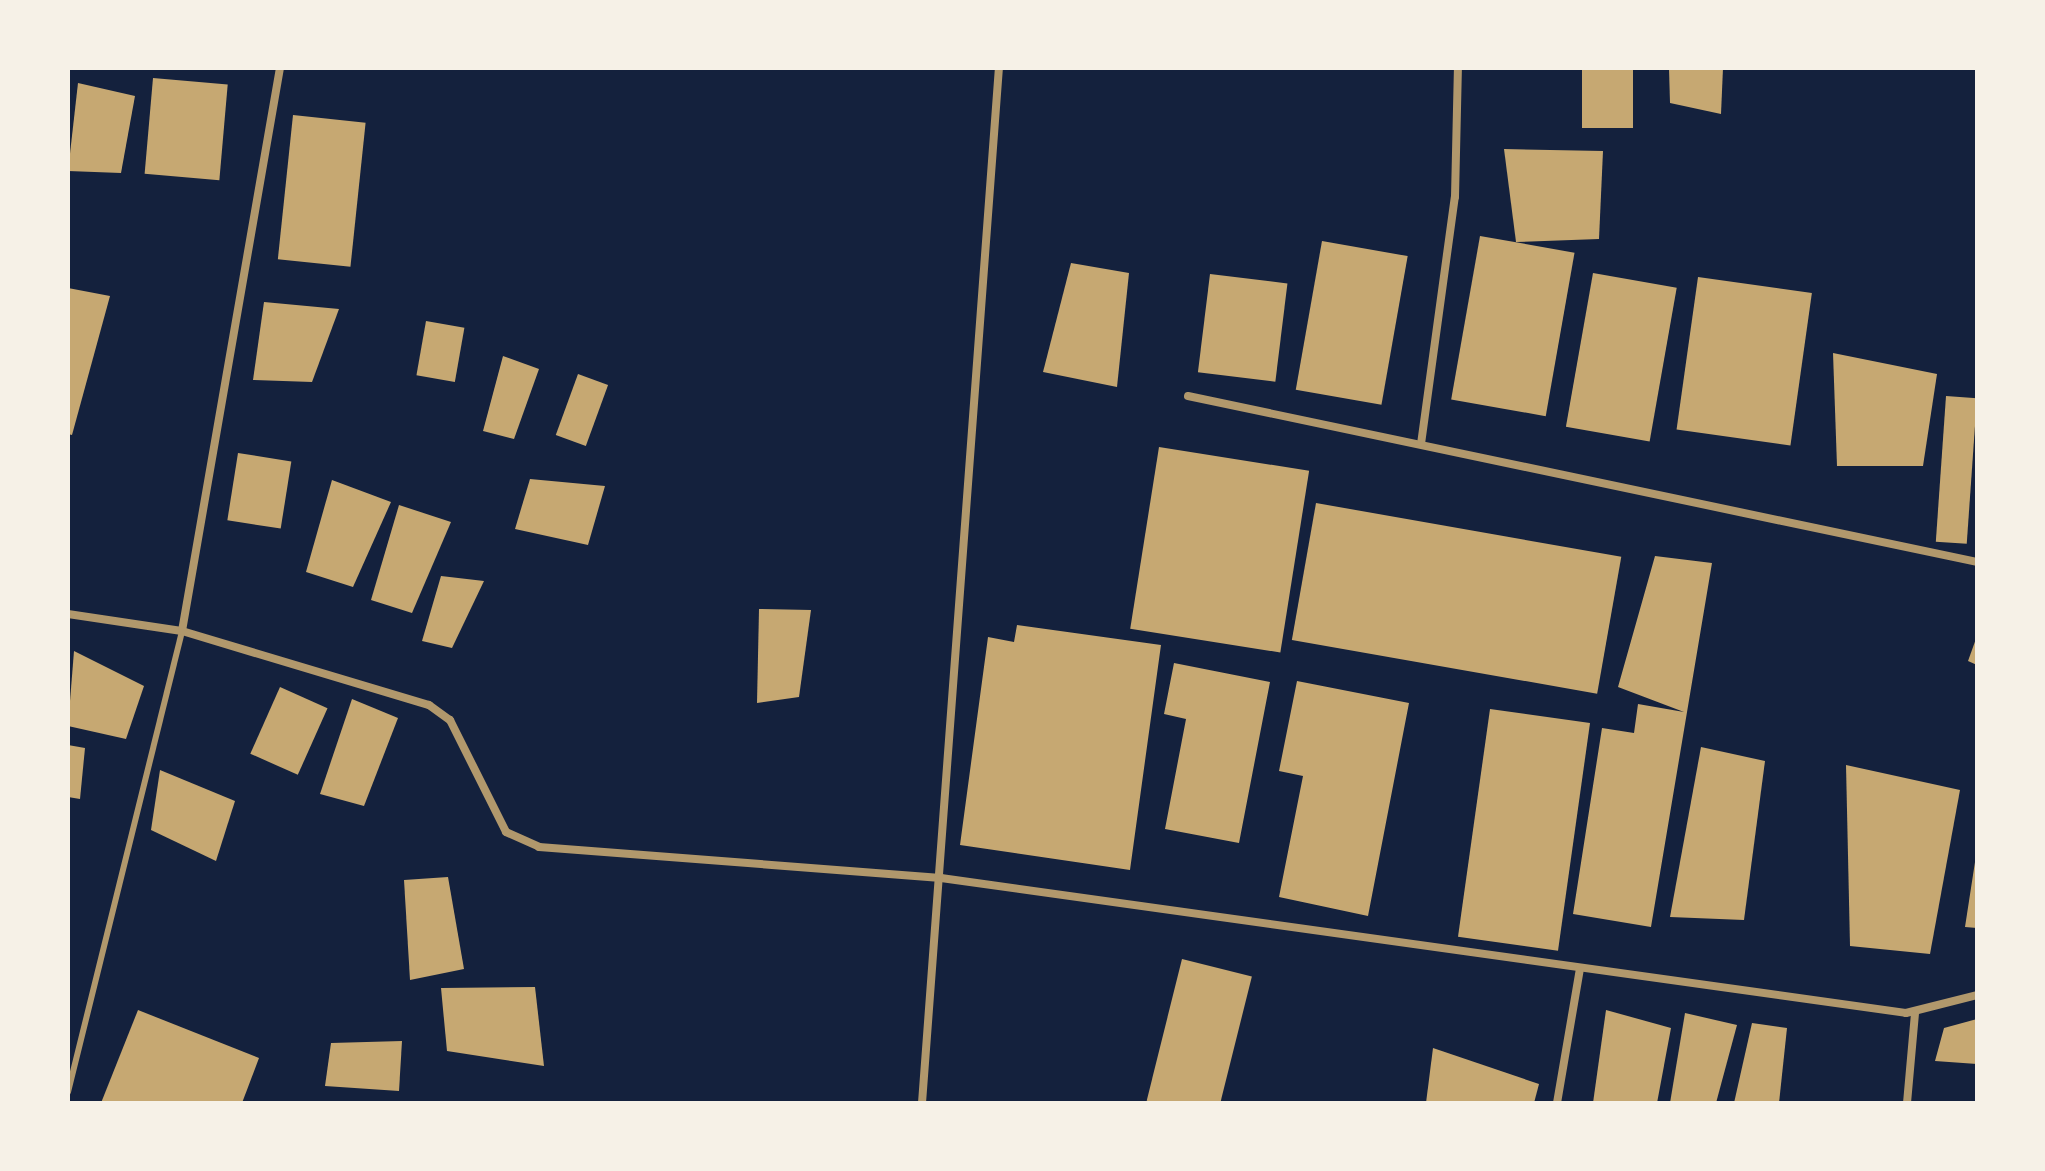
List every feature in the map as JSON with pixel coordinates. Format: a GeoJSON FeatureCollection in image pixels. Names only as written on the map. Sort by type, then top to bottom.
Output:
{"type":"FeatureCollection","features":[{"type":"Feature","properties":{"kind":"street"},"geometry":{"type":"LineString","coordinates":[[182,631],[280,68]]}},
{"type":"Feature","properties":{"kind":"street"},"geometry":{"type":"LineString","coordinates":[[922,1103],[999,68]]}},
{"type":"Feature","properties":{"kind":"street"},"geometry":{"type":"LineString","coordinates":[[1421,444],[1455,197],[1458,68]]}},
{"type":"Feature","properties":{"kind":"street"},"geometry":{"type":"LineString","coordinates":[[1188,396],[1977,562]]}},
{"type":"Feature","properties":{"kind":"street"},"geometry":{"type":"LineString","coordinates":[[68,614],[182,631],[429,705],[450,720],[501,822],[520,842],[941,878],[1915,1013],[1977,995]]}},
{"type":"Feature","properties":{"kind":"street"},"geometry":{"type":"LineString","coordinates":[[1557,1103],[1580,968]]}},
{"type":"Feature","properties":{"kind":"street"},"geometry":{"type":"LineString","coordinates":[[1907,1103],[1915,1013]]}},
{"type":"Feature","properties":{"kind":"lane"},"geometry":{"type":"LineString","coordinates":[[68,1092],[182,631]]}},
{"type":"Feature","properties":{"kind":"building"},"geometry":{"type":"Polygon","coordinates":[[[1582,68],[1633,68],[1633,128],[1582,128],[1582,68]]]}},
{"type":"Feature","properties":{"kind":"building"},"geometry":{"type":"Polygon","coordinates":[[[1669,68],[1723,68],[1721,114],[1670,103],[1669,68]]]}},
{"type":"Feature","properties":{"kind":"building"},"geometry":{"type":"Polygon","coordinates":[[[153,78],[228,85],[219,180],[145,174],[153,78]]]}},
{"type":"Feature","properties":{"kind":"building"},"geometry":{"type":"Polygon","coordinates":[[[78,83],[135,96],[121,173],[68,171],[78,83]]]}},
{"type":"Feature","properties":{"kind":"building"},"geometry":{"type":"Polygon","coordinates":[[[293,115],[366,123],[350,267],[278,259],[293,115]]]}},
{"type":"Feature","properties":{"kind":"building"},"geometry":{"type":"Polygon","coordinates":[[[1504,149],[1603,151],[1599,239],[1516,242],[1504,149]]]}},
{"type":"Feature","properties":{"kind":"building"},"geometry":{"type":"Polygon","coordinates":[[[1480,236],[1575,253],[1546,416],[1451,399],[1480,236]]]}},
{"type":"Feature","properties":{"kind":"building"},"geometry":{"type":"Polygon","coordinates":[[[1322,241],[1408,256],[1381,405],[1296,390],[1322,241]]]}},
{"type":"Feature","properties":{"kind":"building"},"geometry":{"type":"Polygon","coordinates":[[[1071,263],[1129,273],[1117,387],[1043,372],[1071,263]]]}},
{"type":"Feature","properties":{"kind":"building"},"geometry":{"type":"Polygon","coordinates":[[[1593,273],[1677,288],[1650,441],[1566,427],[1593,273]]]}},
{"type":"Feature","properties":{"kind":"building"},"geometry":{"type":"Polygon","coordinates":[[[1210,274],[1287,284],[1275,382],[1198,372],[1210,274]]]}},
{"type":"Feature","properties":{"kind":"building"},"geometry":{"type":"Polygon","coordinates":[[[1698,277],[1812,293],[1790,446],[1677,430],[1698,277]]]}},
{"type":"Feature","properties":{"kind":"building"},"geometry":{"type":"Polygon","coordinates":[[[68,288],[110,296],[72,435],[68,434],[68,288]]]}},
{"type":"Feature","properties":{"kind":"building"},"geometry":{"type":"Polygon","coordinates":[[[264,302],[339,309],[312,382],[253,380],[264,302]]]}},
{"type":"Feature","properties":{"kind":"building"},"geometry":{"type":"Polygon","coordinates":[[[426,321],[464,328],[455,382],[416,375],[426,321]]]}},
{"type":"Feature","properties":{"kind":"building"},"geometry":{"type":"Polygon","coordinates":[[[1833,353],[1937,374],[1923,466],[1837,466],[1833,353]]]}},
{"type":"Feature","properties":{"kind":"building"},"geometry":{"type":"Polygon","coordinates":[[[503,356],[539,369],[514,439],[483,431],[503,356]]]}},
{"type":"Feature","properties":{"kind":"building"},"geometry":{"type":"Polygon","coordinates":[[[578,374],[608,385],[586,446],[556,435],[578,374]]]}},
{"type":"Feature","properties":{"kind":"building"},"geometry":{"type":"Polygon","coordinates":[[[1946,396],[1977,398],[1967,544],[1936,542],[1946,396]]]}},
{"type":"Feature","properties":{"kind":"building"},"geometry":{"type":"Polygon","coordinates":[[[1159,447],[1309,471],[1280,653],[1130,629],[1159,447]]]}},
{"type":"Feature","properties":{"kind":"building"},"geometry":{"type":"Polygon","coordinates":[[[238,453],[291,461],[281,529],[227,520],[238,453]]]}},
{"type":"Feature","properties":{"kind":"building"},"geometry":{"type":"Polygon","coordinates":[[[530,479],[605,486],[588,545],[515,529],[530,479]]]}},
{"type":"Feature","properties":{"kind":"building"},"geometry":{"type":"Polygon","coordinates":[[[332,480],[391,502],[353,587],[306,572],[332,480]]]}},
{"type":"Feature","properties":{"kind":"building"},"geometry":{"type":"Polygon","coordinates":[[[1316,503],[1621,557],[1597,694],[1292,640],[1316,503]]]}},
{"type":"Feature","properties":{"kind":"building"},"geometry":{"type":"Polygon","coordinates":[[[399,505],[451,522],[412,613],[371,600],[399,505]]]}},
{"type":"Feature","properties":{"kind":"building"},"geometry":{"type":"Polygon","coordinates":[[[1655,556],[1712,563],[1651,927],[1573,914],[1602,728],[1634,733],[1638,704],[1684,712],[1618,687],[1655,556]]]}},
{"type":"Feature","properties":{"kind":"building"},"geometry":{"type":"Polygon","coordinates":[[[441,576],[484,581],[452,648],[422,641],[441,576]]]}},
{"type":"Feature","properties":{"kind":"building"},"geometry":{"type":"Polygon","coordinates":[[[759,609],[811,610],[799,697],[757,703],[759,609]]]}},
{"type":"Feature","properties":{"kind":"building"},"geometry":{"type":"Polygon","coordinates":[[[1017,625],[1161,645],[1130,870],[960,845],[988,637],[1014,642],[1017,625]]]}},
{"type":"Feature","properties":{"kind":"building"},"geometry":{"type":"Polygon","coordinates":[[[1977,636],[1977,665],[1968,661],[1977,636]]]}},
{"type":"Feature","properties":{"kind":"building"},"geometry":{"type":"Polygon","coordinates":[[[74,651],[144,686],[126,739],[68,726],[74,651]]]}},
{"type":"Feature","properties":{"kind":"building"},"geometry":{"type":"Polygon","coordinates":[[[1174,663],[1270,682],[1239,843],[1165,829],[1186,719],[1164,714],[1174,663]]]}},
{"type":"Feature","properties":{"kind":"building"},"geometry":{"type":"Polygon","coordinates":[[[1297,681],[1409,703],[1368,916],[1279,897],[1303,776],[1279,771],[1297,681]]]}},
{"type":"Feature","properties":{"kind":"building"},"geometry":{"type":"Polygon","coordinates":[[[280,687],[328,708],[298,775],[250,754],[280,687]]]}},
{"type":"Feature","properties":{"kind":"building"},"geometry":{"type":"Polygon","coordinates":[[[352,699],[398,718],[364,806],[320,794],[352,699]]]}},
{"type":"Feature","properties":{"kind":"building"},"geometry":{"type":"Polygon","coordinates":[[[1490,709],[1590,723],[1558,951],[1458,937],[1490,709]]]}},
{"type":"Feature","properties":{"kind":"building"},"geometry":{"type":"Polygon","coordinates":[[[68,745],[85,748],[80,799],[68,797],[68,745]]]}},
{"type":"Feature","properties":{"kind":"building"},"geometry":{"type":"Polygon","coordinates":[[[1701,747],[1765,761],[1744,920],[1670,917],[1701,747]]]}},
{"type":"Feature","properties":{"kind":"building"},"geometry":{"type":"Polygon","coordinates":[[[1846,765],[1960,790],[1930,954],[1850,946],[1846,765]]]}},
{"type":"Feature","properties":{"kind":"building"},"geometry":{"type":"Polygon","coordinates":[[[160,770],[235,801],[216,861],[151,830],[160,770]]]}},
{"type":"Feature","properties":{"kind":"building"},"geometry":{"type":"Polygon","coordinates":[[[1977,862],[1977,928],[1965,927],[1977,862]]]}},
{"type":"Feature","properties":{"kind":"building"},"geometry":{"type":"Polygon","coordinates":[[[448,877],[464,969],[410,980],[404,880],[448,877]]]}},
{"type":"Feature","properties":{"kind":"building"},"geometry":{"type":"Polygon","coordinates":[[[1182,959],[1252,976],[1220,1103],[1147,1101],[1182,959]]]}},
{"type":"Feature","properties":{"kind":"building"},"geometry":{"type":"Polygon","coordinates":[[[535,987],[544,1066],[447,1051],[441,988],[535,987]]]}},
{"type":"Feature","properties":{"kind":"building"},"geometry":{"type":"Polygon","coordinates":[[[138,1010],[259,1058],[242,1103],[101,1103],[138,1010]]]}},
{"type":"Feature","properties":{"kind":"building"},"geometry":{"type":"Polygon","coordinates":[[[1606,1010],[1671,1028],[1657,1103],[1593,1103],[1606,1010]]]}},
{"type":"Feature","properties":{"kind":"building"},"geometry":{"type":"Polygon","coordinates":[[[1685,1013],[1737,1025],[1716,1103],[1670,1103],[1685,1013]]]}},
{"type":"Feature","properties":{"kind":"building"},"geometry":{"type":"Polygon","coordinates":[[[1977,1019],[1977,1064],[1935,1061],[1944,1028],[1977,1019]]]}},
{"type":"Feature","properties":{"kind":"building"},"geometry":{"type":"Polygon","coordinates":[[[1752,1023],[1787,1028],[1779,1103],[1734,1103],[1752,1023]]]}},
{"type":"Feature","properties":{"kind":"building"},"geometry":{"type":"Polygon","coordinates":[[[402,1041],[399,1091],[325,1086],[331,1043],[402,1041]]]}},
{"type":"Feature","properties":{"kind":"building"},"geometry":{"type":"Polygon","coordinates":[[[1433,1048],[1539,1084],[1534,1103],[1426,1103],[1433,1048]]]}}]}
